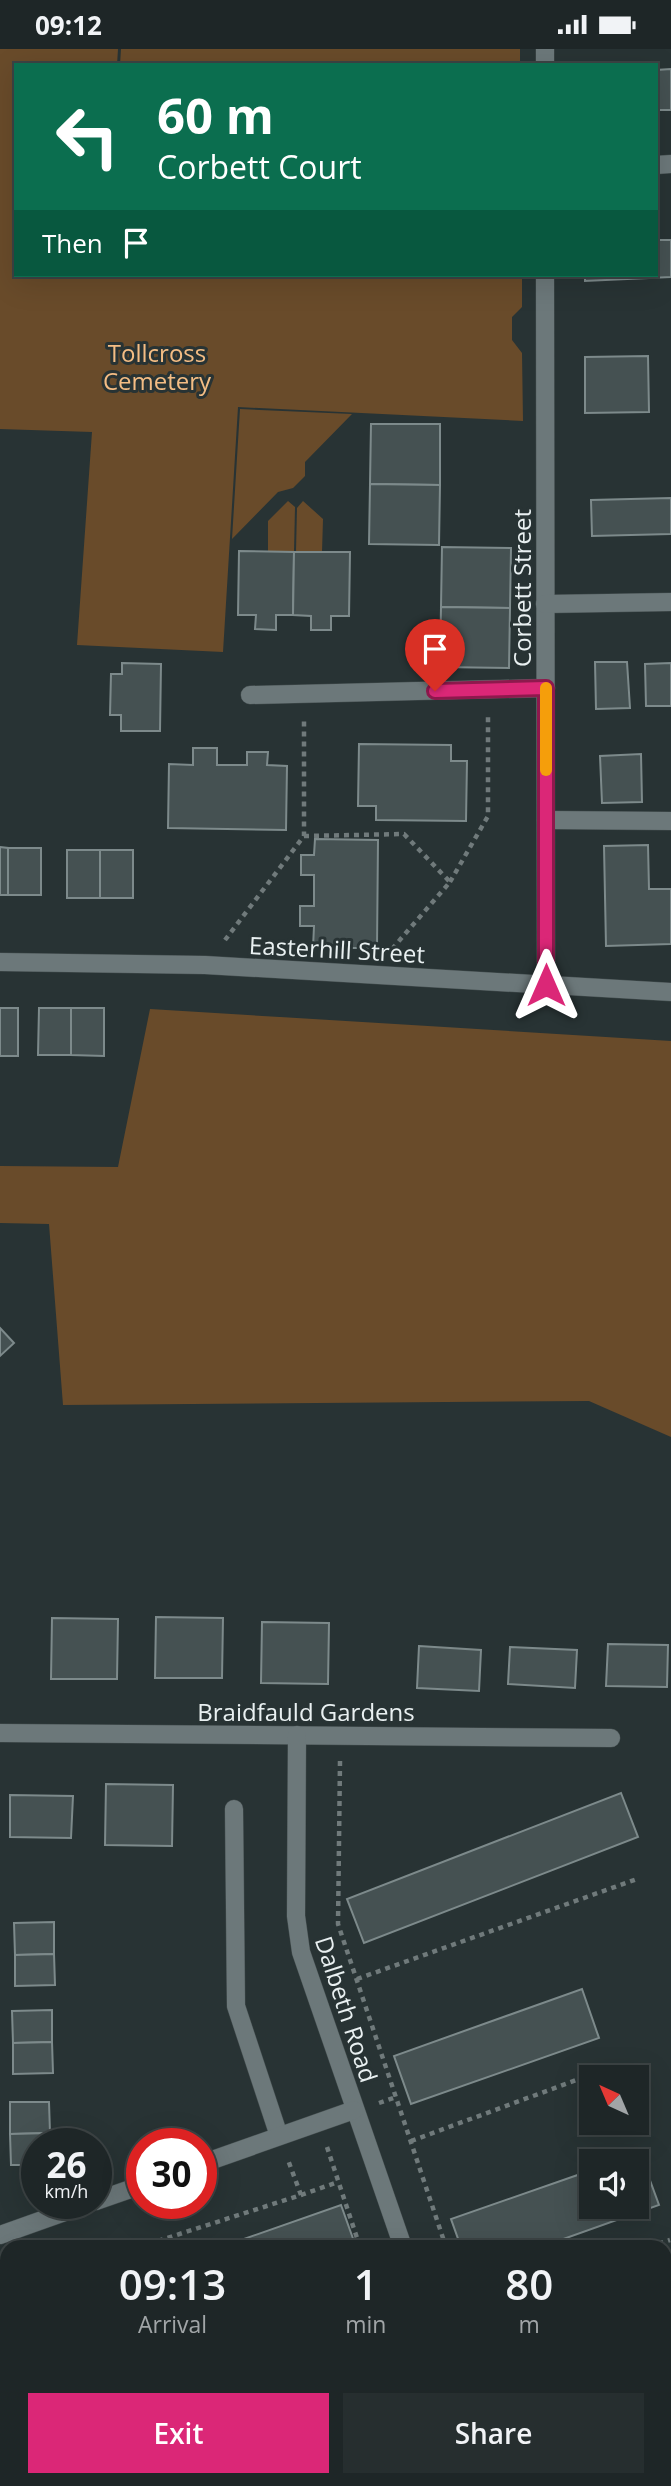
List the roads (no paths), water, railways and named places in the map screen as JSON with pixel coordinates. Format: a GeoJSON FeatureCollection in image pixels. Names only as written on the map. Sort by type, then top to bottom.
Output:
{"type":"FeatureCollection","features":[{"type":"Feature","properties":{"kind":"street","name":"Corbett Street"},"geometry":{"type":"LineString","coordinates":[[545,277],[546,985]]}},
{"type":"Feature","properties":{"kind":"street"},"geometry":{"type":"LineString","coordinates":[[545,604],[671,601]]}},
{"type":"Feature","properties":{"kind":"street"},"geometry":{"type":"LineString","coordinates":[[250,695],[546,688]]}},
{"type":"Feature","properties":{"kind":"street"},"geometry":{"type":"LineString","coordinates":[[546,820],[671,821]]}},
{"type":"Feature","properties":{"kind":"street","name":"Easterhill Street"},"geometry":{"type":"LineString","coordinates":[[0,961],[205,965],[671,992]]}},
{"type":"Feature","properties":{"kind":"street","name":"Braidfauld Gardens"},"geometry":{"type":"LineString","coordinates":[[0,1733],[611,1738]]}},
{"type":"Feature","properties":{"kind":"street","name":"Dalbeth Road"},"geometry":{"type":"LineString","coordinates":[[297,1735],[297,1933],[308,1977],[401,2240]]}},
{"type":"Feature","properties":{"kind":"street"},"geometry":{"type":"LineString","coordinates":[[234,1809],[236,2005],[279,2136]]}},
{"type":"Feature","properties":{"kind":"street"},"geometry":{"type":"LineString","coordinates":[[217,2158],[355,2110]]}},
{"type":"Feature","properties":{"kind":"street"},"geometry":{"type":"LineString","coordinates":[[0,2235],[45,2219]]}},
{"type":"Feature","properties":{"kind":"park label","name":"Tollcross Cemetery"},"geometry":{"type":"Point","coordinates":[157,366]}}]}
